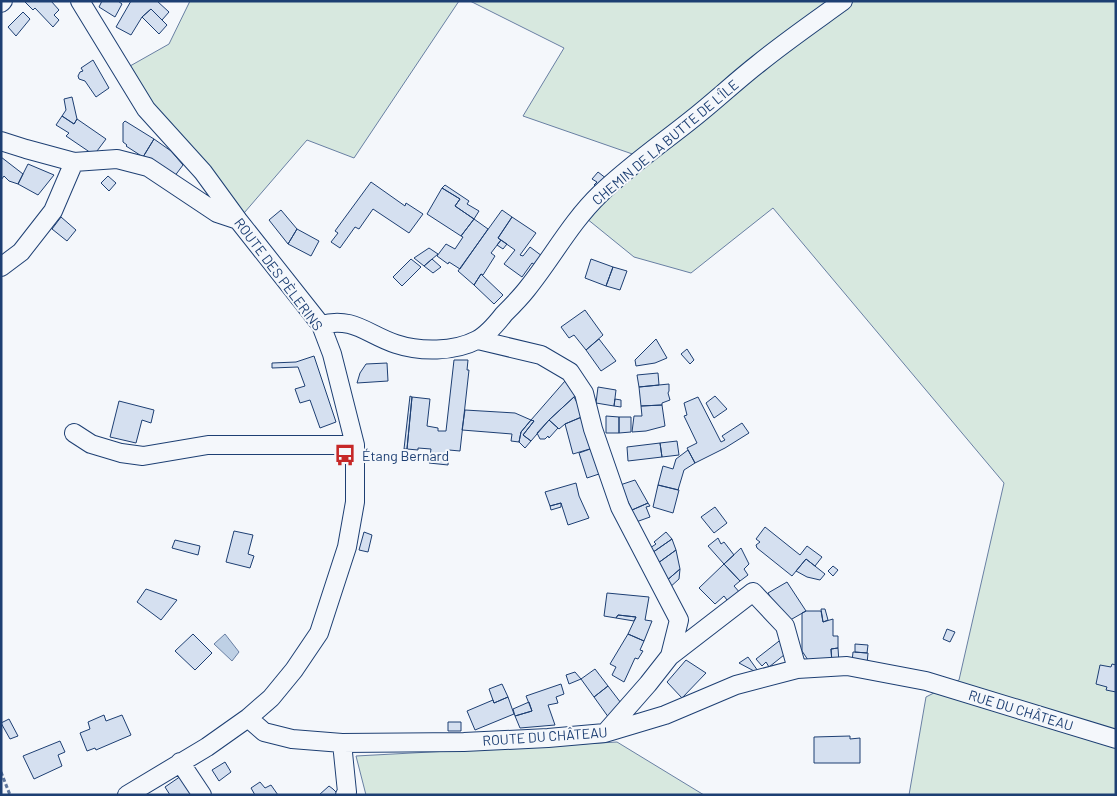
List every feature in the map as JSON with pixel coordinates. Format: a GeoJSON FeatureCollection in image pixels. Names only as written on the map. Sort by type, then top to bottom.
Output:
{"type":"FeatureCollection","features":[{"type":"Feature","properties":{"kind":"street","name":"ROUTE DES PÈLERINS"},"geometry":{"type":"LineString","coordinates":[[80,1],[146,109],[204,172],[238,220],[321,325],[332,354],[355,445],[355,502],[347,547],[319,633],[294,670],[271,698],[248,718],[207,747],[127,795]]}},
{"type":"Feature","properties":{"kind":"street","name":"CHEMIN DE LA BUTTE DE L'ÎLE"},"geometry":{"type":"LineString","coordinates":[[321,325],[334,322],[346,323],[360,327],[395,344],[418,349],[454,347],[478,340],[527,289],[581,214],[600,194],[642,158],[692,120],[757,64],[843,1]]}},
{"type":"Feature","properties":{"kind":"street"},"geometry":{"type":"LineString","coordinates":[[1,141],[74,162],[117,159],[148,167],[217,213],[238,220]]}},
{"type":"Feature","properties":{"kind":"street"},"geometry":{"type":"LineString","coordinates":[[1,267],[21,252],[52,211],[74,162]]}},
{"type":"Feature","properties":{"kind":"street"},"geometry":{"type":"LineString","coordinates":[[478,340],[541,355],[570,372],[584,392],[594,429],[620,507],[679,620],[670,656]]}},
{"type":"Feature","properties":{"kind":"street"},"geometry":{"type":"LineString","coordinates":[[74,433],[92,444],[121,453],[143,456],[208,445],[355,445]]}},
{"type":"Feature","properties":{"kind":"street"},"geometry":{"type":"LineString","coordinates":[[605,733],[670,656],[753,592],[785,626],[797,669]]}},
{"type":"Feature","properties":{"kind":"street","name":"ROUTE DU CHÂTEAU"},"geometry":{"type":"LineString","coordinates":[[248,718],[264,732],[292,739],[342,743],[464,742],[548,738],[605,733],[665,715],[736,685],[797,669],[847,666],[926,681]]}},
{"type":"Feature","properties":{"kind":"street","name":"RUE DU CHÂTEAU"},"geometry":{"type":"LineString","coordinates":[[926,681],[1116,739]]}},
{"type":"Feature","properties":{"kind":"street"},"geometry":{"type":"LineString","coordinates":[[342,743],[347,792],[345,795]]}},
{"type":"Feature","properties":{"kind":"street"},"geometry":{"type":"LineString","coordinates":[[180,762],[202,795]]}},
{"type":"Feature","properties":{"kind":"path"},"geometry":{"type":"LineString","coordinates":[[1,772],[10,795]]}},
{"type":"Feature","properties":{"kind":"shaded area"},"geometry":{"type":"Polygon","coordinates":[[[190,1],[459,1],[354,158],[307,140],[238,220],[123,70],[169,44],[190,1]]]}},
{"type":"Feature","properties":{"kind":"shaded area"},"geometry":{"type":"Polygon","coordinates":[[[470,1],[1116,1],[1116,795],[909,795],[926,697],[959,680],[1004,483],[773,208],[691,273],[634,257],[581,214],[641,157],[523,116],[564,48],[470,1]]]}},
{"type":"Feature","properties":{"kind":"shaded area"},"geometry":{"type":"Polygon","coordinates":[[[617,742],[704,795],[366,795],[356,756],[617,742]]]}},
{"type":"Feature","properties":{"kind":"water"},"geometry":{"type":"Polygon","coordinates":[[[225,634],[239,652],[232,661],[214,644],[225,634]]]}},
{"type":"Feature","properties":{"kind":"building"},"geometry":{"type":"Polygon","coordinates":[[[24,1],[51,1],[59,10],[54,15],[59,20],[53,27],[35,8],[33,10],[24,1]]]}},
{"type":"Feature","properties":{"kind":"building"},"geometry":{"type":"Polygon","coordinates":[[[102,1],[118,1],[122,4],[115,17],[99,7],[102,1]]]}},
{"type":"Feature","properties":{"kind":"building"},"geometry":{"type":"Polygon","coordinates":[[[131,1],[157,1],[169,12],[162,20],[151,9],[142,17],[131,35],[116,27],[131,1]]]}},
{"type":"Feature","properties":{"kind":"building"},"geometry":{"type":"Polygon","coordinates":[[[151,9],[167,25],[159,34],[142,17],[151,9]]]}},
{"type":"Feature","properties":{"kind":"building"},"geometry":{"type":"Polygon","coordinates":[[[23,12],[30,19],[16,36],[8,27],[23,12]]]}},
{"type":"Feature","properties":{"kind":"building"},"geometry":{"type":"Polygon","coordinates":[[[93,60],[109,88],[96,97],[85,81],[79,79],[78,76],[83,71],[81,68],[93,60]]]}},
{"type":"Feature","properties":{"kind":"building"},"geometry":{"type":"Polygon","coordinates":[[[72,97],[77,119],[74,124],[62,116],[66,110],[64,99],[72,97]]]}},
{"type":"Feature","properties":{"kind":"building"},"geometry":{"type":"Polygon","coordinates":[[[62,116],[74,124],[77,119],[106,139],[94,155],[66,136],[69,133],[56,125],[62,116]]]}},
{"type":"Feature","properties":{"kind":"building"},"geometry":{"type":"Polygon","coordinates":[[[125,121],[154,139],[143,157],[123,142],[123,123],[125,121]]]}},
{"type":"Feature","properties":{"kind":"building"},"geometry":{"type":"Polygon","coordinates":[[[154,139],[171,151],[183,165],[174,177],[143,157],[154,139]]]}},
{"type":"Feature","properties":{"kind":"building"},"geometry":{"type":"Polygon","coordinates":[[[1,157],[23,174],[18,184],[9,181],[4,176],[1,180],[1,157]]]}},
{"type":"Feature","properties":{"kind":"building"},"geometry":{"type":"Polygon","coordinates":[[[28,164],[54,175],[38,195],[18,184],[28,164]]]}},
{"type":"Feature","properties":{"kind":"building"},"geometry":{"type":"Polygon","coordinates":[[[598,172],[607,179],[598,188],[594,185],[597,182],[592,179],[598,172]]]}},
{"type":"Feature","properties":{"kind":"building"},"geometry":{"type":"Polygon","coordinates":[[[108,176],[116,183],[109,191],[101,183],[108,176]]]}},
{"type":"Feature","properties":{"kind":"building"},"geometry":{"type":"Polygon","coordinates":[[[371,182],[405,206],[406,203],[423,214],[409,233],[373,209],[359,229],[355,227],[340,248],[331,242],[338,233],[335,231],[371,182]]]}},
{"type":"Feature","properties":{"kind":"building"},"geometry":{"type":"Polygon","coordinates":[[[445,185],[469,201],[467,204],[479,211],[474,219],[455,206],[460,199],[442,188],[445,185]]]}},
{"type":"Feature","properties":{"kind":"building"},"geometry":{"type":"Polygon","coordinates":[[[442,188],[460,199],[455,206],[474,219],[461,236],[427,214],[442,188]]]}},
{"type":"Feature","properties":{"kind":"building"},"geometry":{"type":"Polygon","coordinates":[[[281,210],[297,229],[288,244],[269,220],[281,210]]]}},
{"type":"Feature","properties":{"kind":"building"},"geometry":{"type":"Polygon","coordinates":[[[502,210],[512,217],[498,238],[501,240],[491,253],[495,256],[474,285],[458,271],[502,210]]]}},
{"type":"Feature","properties":{"kind":"building"},"geometry":{"type":"Polygon","coordinates":[[[61,217],[76,230],[67,241],[52,229],[61,217]]]}},
{"type":"Feature","properties":{"kind":"building"},"geometry":{"type":"Polygon","coordinates":[[[512,217],[536,233],[520,255],[523,256],[530,247],[542,256],[535,265],[532,263],[522,277],[504,264],[515,250],[498,238],[512,217]]]}},
{"type":"Feature","properties":{"kind":"building"},"geometry":{"type":"Polygon","coordinates":[[[474,219],[488,229],[460,269],[449,262],[448,264],[437,256],[446,244],[455,249],[463,237],[461,236],[474,219]]]}},
{"type":"Feature","properties":{"kind":"building"},"geometry":{"type":"Polygon","coordinates":[[[297,229],[319,241],[311,256],[288,244],[297,229]]]}},
{"type":"Feature","properties":{"kind":"building"},"geometry":{"type":"Polygon","coordinates":[[[501,240],[507,244],[503,249],[497,245],[501,240]]]}},
{"type":"Feature","properties":{"kind":"building"},"geometry":{"type":"Polygon","coordinates":[[[429,248],[438,254],[424,266],[414,258],[429,248]]]}},
{"type":"Feature","properties":{"kind":"building"},"geometry":{"type":"Polygon","coordinates":[[[411,259],[421,267],[402,286],[393,277],[411,259]]]}},
{"type":"Feature","properties":{"kind":"building"},"geometry":{"type":"Polygon","coordinates":[[[432,259],[441,267],[433,273],[424,266],[432,259]]]}},
{"type":"Feature","properties":{"kind":"building"},"geometry":{"type":"Polygon","coordinates":[[[591,259],[613,267],[606,286],[585,278],[591,259]]]}},
{"type":"Feature","properties":{"kind":"building"},"geometry":{"type":"Polygon","coordinates":[[[613,267],[627,271],[620,290],[606,286],[613,267]]]}},
{"type":"Feature","properties":{"kind":"building"},"geometry":{"type":"Polygon","coordinates":[[[481,274],[503,295],[494,304],[474,285],[481,274]]]}},
{"type":"Feature","properties":{"kind":"building"},"geometry":{"type":"Polygon","coordinates":[[[585,310],[603,335],[586,350],[574,335],[569,338],[561,327],[585,310]]]}},
{"type":"Feature","properties":{"kind":"building"},"geometry":{"type":"Polygon","coordinates":[[[599,339],[616,361],[601,371],[586,350],[599,339]]]}},
{"type":"Feature","properties":{"kind":"building"},"geometry":{"type":"Polygon","coordinates":[[[656,339],[667,358],[655,363],[636,366],[635,360],[656,339]]]}},
{"type":"Feature","properties":{"kind":"building"},"geometry":{"type":"Polygon","coordinates":[[[687,349],[694,360],[690,364],[681,354],[687,349]]]}},
{"type":"Feature","properties":{"kind":"building"},"geometry":{"type":"Polygon","coordinates":[[[314,356],[336,422],[320,428],[310,400],[300,403],[295,389],[305,386],[298,367],[272,368],[272,363],[296,362],[314,356]]]}},
{"type":"Feature","properties":{"kind":"building"},"geometry":{"type":"Polygon","coordinates":[[[454,360],[468,360],[467,370],[469,370],[460,451],[449,450],[448,465],[429,463],[431,449],[407,449],[412,397],[430,399],[427,426],[438,428],[438,431],[446,431],[454,360]]]}},
{"type":"Feature","properties":{"kind":"building"},"geometry":{"type":"Polygon","coordinates":[[[387,363],[388,381],[357,383],[360,373],[366,364],[387,363]]]}},
{"type":"Feature","properties":{"kind":"building"},"geometry":{"type":"Polygon","coordinates":[[[658,373],[659,385],[639,387],[637,375],[658,373]]]}},
{"type":"Feature","properties":{"kind":"building"},"geometry":{"type":"Polygon","coordinates":[[[565,381],[576,395],[549,420],[531,441],[523,435],[534,421],[531,420],[565,381]]]}},
{"type":"Feature","properties":{"kind":"building"},"geometry":{"type":"Polygon","coordinates":[[[669,384],[668,393],[670,400],[662,403],[662,405],[641,406],[639,387],[669,384]]]}},
{"type":"Feature","properties":{"kind":"building"},"geometry":{"type":"Polygon","coordinates":[[[598,387],[616,390],[614,406],[596,403],[598,387]]]}},
{"type":"Feature","properties":{"kind":"building"},"geometry":{"type":"Polygon","coordinates":[[[410,396],[412,397],[407,449],[404,449],[410,396]]]}},
{"type":"Feature","properties":{"kind":"building"},"geometry":{"type":"Polygon","coordinates":[[[715,396],[727,409],[714,418],[706,403],[715,396]]]}},
{"type":"Feature","properties":{"kind":"building"},"geometry":{"type":"Polygon","coordinates":[[[574,397],[584,416],[565,424],[559,429],[549,420],[574,397]]]}},
{"type":"Feature","properties":{"kind":"building"},"geometry":{"type":"Polygon","coordinates":[[[698,397],[721,442],[725,440],[722,436],[742,423],[749,433],[695,463],[687,448],[697,443],[684,416],[687,415],[684,403],[698,397]]]}},
{"type":"Feature","properties":{"kind":"building"},"geometry":{"type":"Polygon","coordinates":[[[615,399],[621,400],[621,407],[614,406],[615,399]]]}},
{"type":"Feature","properties":{"kind":"building"},"geometry":{"type":"Polygon","coordinates":[[[119,401],[154,410],[151,423],[142,420],[136,443],[110,437],[119,401]]]}},
{"type":"Feature","properties":{"kind":"building"},"geometry":{"type":"Polygon","coordinates":[[[662,405],[665,426],[646,431],[632,432],[634,416],[642,416],[641,406],[662,405]]]}},
{"type":"Feature","properties":{"kind":"building"},"geometry":{"type":"Polygon","coordinates":[[[465,410],[515,413],[531,420],[521,432],[519,442],[511,441],[512,434],[462,430],[465,410]]]}},
{"type":"Feature","properties":{"kind":"building"},"geometry":{"type":"Polygon","coordinates":[[[584,416],[593,448],[573,454],[565,424],[584,416]]]}},
{"type":"Feature","properties":{"kind":"building"},"geometry":{"type":"Polygon","coordinates":[[[606,416],[619,417],[619,433],[606,433],[606,416]]]}},
{"type":"Feature","properties":{"kind":"building"},"geometry":{"type":"Polygon","coordinates":[[[619,417],[631,417],[631,432],[619,433],[619,417]]]}},
{"type":"Feature","properties":{"kind":"building"},"geometry":{"type":"Polygon","coordinates":[[[531,420],[534,421],[523,435],[531,441],[525,448],[519,442],[521,432],[531,420]]]}},
{"type":"Feature","properties":{"kind":"building"},"geometry":{"type":"Polygon","coordinates":[[[549,420],[558,428],[549,438],[548,436],[545,439],[540,439],[537,433],[549,420]]]}},
{"type":"Feature","properties":{"kind":"building"},"geometry":{"type":"Polygon","coordinates":[[[677,441],[679,455],[662,457],[660,443],[677,441]]]}},
{"type":"Feature","properties":{"kind":"building"},"geometry":{"type":"Polygon","coordinates":[[[660,443],[662,457],[628,461],[627,447],[660,443]]]}},
{"type":"Feature","properties":{"kind":"building"},"geometry":{"type":"Polygon","coordinates":[[[593,448],[602,473],[587,478],[579,453],[593,448]]]}},
{"type":"Feature","properties":{"kind":"building"},"geometry":{"type":"Polygon","coordinates":[[[688,450],[695,463],[684,470],[678,490],[658,485],[663,466],[673,469],[676,459],[688,450]]]}},
{"type":"Feature","properties":{"kind":"building"},"geometry":{"type":"Polygon","coordinates":[[[635,480],[648,503],[632,510],[620,485],[635,480]]]}},
{"type":"Feature","properties":{"kind":"building"},"geometry":{"type":"Polygon","coordinates":[[[576,483],[579,496],[589,518],[568,525],[561,503],[550,506],[545,492],[576,483]]]}},
{"type":"Feature","properties":{"kind":"building"},"geometry":{"type":"Polygon","coordinates":[[[658,485],[679,490],[673,513],[653,507],[658,485]]]}},
{"type":"Feature","properties":{"kind":"building"},"geometry":{"type":"Polygon","coordinates":[[[561,503],[561,507],[551,510],[550,506],[561,503]]]}},
{"type":"Feature","properties":{"kind":"building"},"geometry":{"type":"Polygon","coordinates":[[[648,503],[650,506],[646,507],[650,517],[636,522],[632,510],[648,503]]]}},
{"type":"Feature","properties":{"kind":"building"},"geometry":{"type":"Polygon","coordinates":[[[715,507],[727,523],[714,533],[701,517],[715,507]]]}},
{"type":"Feature","properties":{"kind":"building"},"geometry":{"type":"Polygon","coordinates":[[[765,527],[800,555],[807,546],[822,557],[815,566],[806,559],[792,576],[757,548],[756,545],[760,542],[756,539],[765,527]]]}},
{"type":"Feature","properties":{"kind":"building"},"geometry":{"type":"Polygon","coordinates":[[[234,531],[253,535],[248,554],[254,556],[250,568],[226,562],[234,531]]]}},
{"type":"Feature","properties":{"kind":"building"},"geometry":{"type":"Polygon","coordinates":[[[364,532],[372,535],[368,552],[359,550],[364,532]]]}},
{"type":"Feature","properties":{"kind":"building"},"geometry":{"type":"Polygon","coordinates":[[[666,532],[672,539],[649,555],[647,550],[656,544],[654,542],[666,532]]]}},
{"type":"Feature","properties":{"kind":"building"},"geometry":{"type":"Polygon","coordinates":[[[718,538],[721,544],[724,542],[734,555],[724,564],[708,546],[718,538]]]}},
{"type":"Feature","properties":{"kind":"building"},"geometry":{"type":"Polygon","coordinates":[[[672,539],[676,550],[654,566],[649,555],[672,539]]]}},
{"type":"Feature","properties":{"kind":"building"},"geometry":{"type":"Polygon","coordinates":[[[175,540],[200,546],[198,555],[172,548],[175,540]]]}},
{"type":"Feature","properties":{"kind":"building"},"geometry":{"type":"Polygon","coordinates":[[[741,548],[749,564],[744,569],[748,575],[740,581],[724,564],[741,548]]]}},
{"type":"Feature","properties":{"kind":"building"},"geometry":{"type":"Polygon","coordinates":[[[676,550],[680,569],[665,582],[654,566],[676,550]]]}},
{"type":"Feature","properties":{"kind":"building"},"geometry":{"type":"Polygon","coordinates":[[[806,559],[825,574],[820,580],[807,577],[796,571],[806,559]]]}},
{"type":"Feature","properties":{"kind":"building"},"geometry":{"type":"Polygon","coordinates":[[[724,564],[740,581],[734,586],[741,594],[730,604],[724,596],[715,604],[699,588],[724,564]]]}},
{"type":"Feature","properties":{"kind":"building"},"geometry":{"type":"Polygon","coordinates":[[[833,566],[838,570],[833,576],[828,571],[833,566]]]}},
{"type":"Feature","properties":{"kind":"building"},"geometry":{"type":"Polygon","coordinates":[[[680,569],[679,579],[668,589],[665,582],[680,569]]]}},
{"type":"Feature","properties":{"kind":"building"},"geometry":{"type":"Polygon","coordinates":[[[787,582],[806,611],[785,623],[768,593],[787,582]]]}},
{"type":"Feature","properties":{"kind":"building"},"geometry":{"type":"Polygon","coordinates":[[[146,589],[177,600],[161,620],[137,602],[146,589]]]}},
{"type":"Feature","properties":{"kind":"building"},"geometry":{"type":"Polygon","coordinates":[[[607,593],[649,597],[645,620],[652,621],[644,641],[628,634],[636,617],[618,615],[616,618],[604,616],[607,593]]]}},
{"type":"Feature","properties":{"kind":"building"},"geometry":{"type":"Polygon","coordinates":[[[821,609],[825,609],[828,620],[823,622],[821,609]]]}},
{"type":"Feature","properties":{"kind":"building"},"geometry":{"type":"Polygon","coordinates":[[[806,611],[821,611],[823,622],[833,619],[833,636],[838,636],[838,648],[831,649],[832,663],[810,663],[802,651],[802,613],[806,611]]]}},
{"type":"Feature","properties":{"kind":"building"},"geometry":{"type":"Polygon","coordinates":[[[618,615],[636,617],[634,621],[616,618],[618,615]]]}},
{"type":"Feature","properties":{"kind":"building"},"geometry":{"type":"Polygon","coordinates":[[[947,629],[955,632],[950,642],[943,639],[947,629]]]}},
{"type":"Feature","properties":{"kind":"building"},"geometry":{"type":"Polygon","coordinates":[[[193,634],[212,653],[195,670],[175,651],[193,634]]]}},
{"type":"Feature","properties":{"kind":"building"},"geometry":{"type":"Polygon","coordinates":[[[628,634],[644,641],[640,650],[643,651],[638,659],[635,658],[624,682],[612,675],[616,667],[610,664],[628,634]]]}},
{"type":"Feature","properties":{"kind":"building"},"geometry":{"type":"Polygon","coordinates":[[[783,638],[789,651],[769,667],[766,662],[762,666],[756,659],[783,638]]]}},
{"type":"Feature","properties":{"kind":"building"},"geometry":{"type":"Polygon","coordinates":[[[855,644],[868,645],[867,653],[855,652],[855,644]]]}},
{"type":"Feature","properties":{"kind":"building"},"geometry":{"type":"Polygon","coordinates":[[[838,648],[839,663],[832,663],[831,649],[838,648]]]}},
{"type":"Feature","properties":{"kind":"building"},"geometry":{"type":"Polygon","coordinates":[[[853,652],[868,653],[867,664],[852,662],[853,652]]]}},
{"type":"Feature","properties":{"kind":"building"},"geometry":{"type":"Polygon","coordinates":[[[748,657],[758,671],[754,671],[739,663],[748,657]]]}},
{"type":"Feature","properties":{"kind":"building"},"geometry":{"type":"Polygon","coordinates":[[[686,660],[706,673],[682,698],[667,682],[686,660]]]}},
{"type":"Feature","properties":{"kind":"building"},"geometry":{"type":"Polygon","coordinates":[[[1112,664],[1116,665],[1116,692],[1106,690],[1107,687],[1096,684],[1100,665],[1111,667],[1112,664]]]}},
{"type":"Feature","properties":{"kind":"building"},"geometry":{"type":"Polygon","coordinates":[[[595,669],[608,686],[594,697],[581,679],[595,669]]]}},
{"type":"Feature","properties":{"kind":"building"},"geometry":{"type":"Polygon","coordinates":[[[575,672],[581,679],[569,684],[566,675],[575,672]]]}},
{"type":"Feature","properties":{"kind":"building"},"geometry":{"type":"Polygon","coordinates":[[[502,684],[508,697],[494,703],[489,689],[502,684]]]}},
{"type":"Feature","properties":{"kind":"building"},"geometry":{"type":"Polygon","coordinates":[[[561,684],[564,694],[556,697],[558,703],[548,705],[555,725],[520,728],[515,716],[532,711],[526,696],[561,684]]]}},
{"type":"Feature","properties":{"kind":"building"},"geometry":{"type":"Polygon","coordinates":[[[608,686],[624,707],[609,718],[594,697],[608,686]]]}},
{"type":"Feature","properties":{"kind":"building"},"geometry":{"type":"Polygon","coordinates":[[[508,697],[514,714],[475,730],[467,711],[493,700],[494,703],[508,697]]]}},
{"type":"Feature","properties":{"kind":"building"},"geometry":{"type":"Polygon","coordinates":[[[529,702],[532,711],[515,716],[513,709],[529,702]]]}},
{"type":"Feature","properties":{"kind":"building"},"geometry":{"type":"Polygon","coordinates":[[[104,715],[106,721],[122,715],[131,735],[96,750],[95,748],[87,751],[80,733],[90,729],[88,722],[104,715]]]}},
{"type":"Feature","properties":{"kind":"building"},"geometry":{"type":"Polygon","coordinates":[[[9,719],[18,736],[10,739],[1,723],[9,719]]]}},
{"type":"Feature","properties":{"kind":"building"},"geometry":{"type":"Polygon","coordinates":[[[448,722],[461,722],[461,731],[448,731],[448,722]]]}},
{"type":"Feature","properties":{"kind":"building"},"geometry":{"type":"Polygon","coordinates":[[[850,736],[850,739],[860,738],[860,763],[814,763],[814,737],[850,736]]]}},
{"type":"Feature","properties":{"kind":"building"},"geometry":{"type":"Polygon","coordinates":[[[60,741],[65,752],[58,755],[62,766],[34,779],[23,756],[60,741]]]}},
{"type":"Feature","properties":{"kind":"building"},"geometry":{"type":"Polygon","coordinates":[[[225,762],[231,772],[219,781],[212,770],[225,762]]]}},
{"type":"Feature","properties":{"kind":"building"},"geometry":{"type":"Polygon","coordinates":[[[181,776],[193,795],[170,795],[165,787],[181,776]]]}},
{"type":"Feature","properties":{"kind":"building"},"geometry":{"type":"Polygon","coordinates":[[[260,782],[265,788],[271,785],[278,795],[255,795],[251,788],[260,782]]]}},
{"type":"Feature","properties":{"kind":"building"},"geometry":{"type":"Polygon","coordinates":[[[329,786],[339,795],[319,795],[329,786]]]}},
{"type":"Feature","properties":{"kind":"place","name":"Étang Bernard"},"geometry":{"type":"Point","coordinates":[345,455]}}]}
